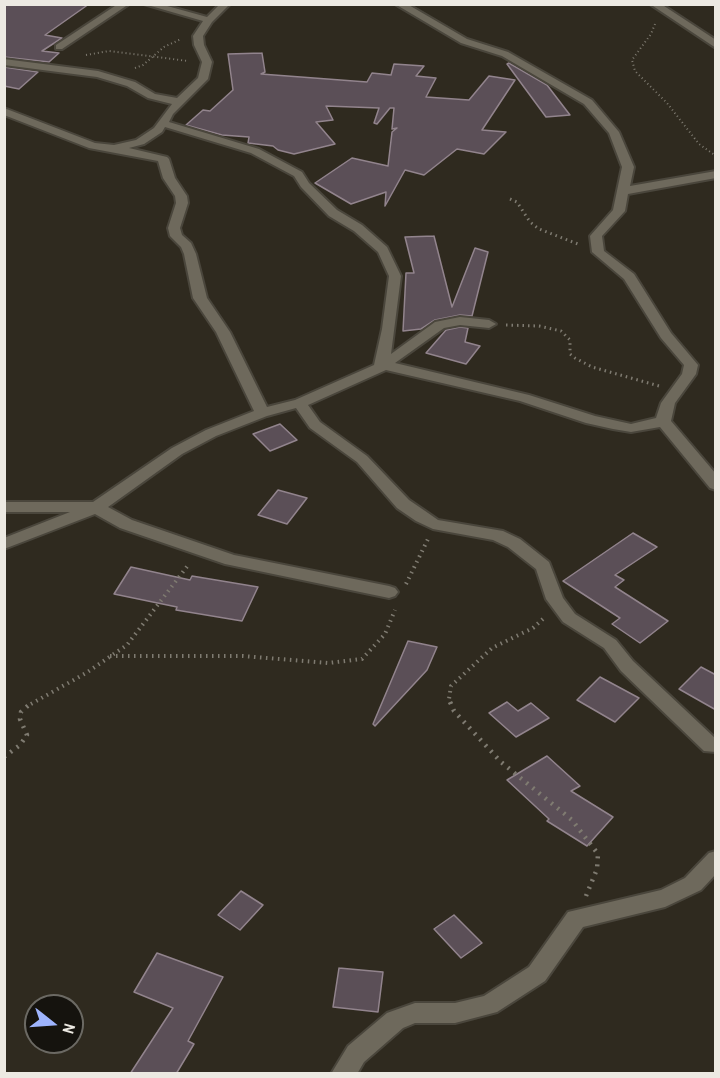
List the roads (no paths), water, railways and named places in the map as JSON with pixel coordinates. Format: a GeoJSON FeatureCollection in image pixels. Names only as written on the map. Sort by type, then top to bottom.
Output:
{"type":"FeatureCollection","features":[{"type":"Feature","properties":{"kind":"street"},"geometry":{"type":"LineString","coordinates":[[59,47],[94,22],[125,4]]}},
{"type":"Feature","properties":{"kind":"street"},"geometry":{"type":"LineString","coordinates":[[148,4],[209,20]]}},
{"type":"Feature","properties":{"kind":"street"},"geometry":{"type":"LineString","coordinates":[[114,148],[131,146],[148,138],[202,79],[207,63],[199,45],[198,36],[209,20],[226,4]]}},
{"type":"Feature","properties":{"kind":"street"},"geometry":{"type":"LineString","coordinates":[[399,4],[464,41],[505,54],[588,102],[614,132],[628,167],[619,212],[603,226],[597,236],[598,252],[629,277],[666,335],[691,365],[689,374],[668,403],[663,422]]}},
{"type":"Feature","properties":{"kind":"street"},"geometry":{"type":"LineString","coordinates":[[657,7],[716,45]]}},
{"type":"Feature","properties":{"kind":"street"},"geometry":{"type":"LineString","coordinates":[[4,62],[98,74],[131,84],[152,96],[179,102]]}},
{"type":"Feature","properties":{"kind":"street"},"geometry":{"type":"LineString","coordinates":[[4,111],[84,143],[163,159],[169,178],[180,190],[182,202],[174,228],[176,236],[187,246],[190,254],[200,298],[223,332],[262,413]]}},
{"type":"Feature","properties":{"kind":"street"},"geometry":{"type":"LineString","coordinates":[[162,123],[255,151],[298,174],[305,185],[333,213],[358,228],[383,250],[395,276],[383,366]]}},
{"type":"Feature","properties":{"kind":"street"},"geometry":{"type":"LineString","coordinates":[[624,191],[716,174]]}},
{"type":"Feature","properties":{"kind":"street"},"geometry":{"type":"LineString","coordinates":[[4,544],[97,507],[177,451],[210,433],[262,413],[300,403],[383,366],[440,325],[460,321],[489,324]]}},
{"type":"Feature","properties":{"kind":"street"},"geometry":{"type":"LineString","coordinates":[[383,366],[524,398],[613,425],[631,428],[663,422]]}},
{"type":"Feature","properties":{"kind":"street"},"geometry":{"type":"LineString","coordinates":[[300,403],[315,425],[362,459],[403,504],[433,524],[497,535],[514,543],[543,566],[555,599],[569,618],[610,644],[627,666],[711,746]]}},
{"type":"Feature","properties":{"kind":"street"},"geometry":{"type":"LineString","coordinates":[[663,422],[716,485]]}},
{"type":"Feature","properties":{"kind":"street"},"geometry":{"type":"LineString","coordinates":[[4,507],[97,507],[126,524],[231,560],[396,597]]}},
{"type":"Feature","properties":{"kind":"street"},"geometry":{"type":"LineString","coordinates":[[344,1074],[356,1054],[395,1020],[415,1013],[455,1013],[489,1005],[537,974],[576,919],[666,898],[693,884],[716,859]]}}]}
